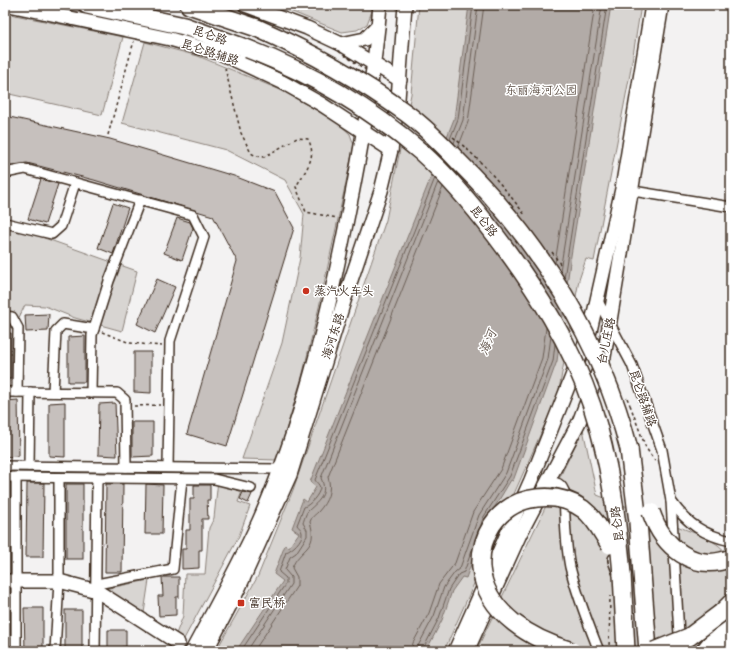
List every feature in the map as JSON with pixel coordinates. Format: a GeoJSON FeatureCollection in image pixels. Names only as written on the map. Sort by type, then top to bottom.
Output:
{"type":"FeatureCollection","features":[{"type":"Feature","properties":{"kind":"highway","name":"昆仑路"},"geometry":{"type":"LineString","coordinates":[[87,5],[184,26],[275,59],[321,82],[376,118],[421,152],[458,189],[512,256],[556,324],[571,352],[592,406],[608,464],[614,496],[622,574],[626,651]]}},
{"type":"Feature","properties":{"kind":"highway","name":"昆仑路"},"geometry":{"type":"LineString","coordinates":[[189,5],[257,28],[332,64],[407,114],[449,151],[495,199],[536,252],[579,323],[606,380],[622,423],[629,449],[643,578]]}},
{"type":"Feature","properties":{"kind":"highway"},"geometry":{"type":"LineString","coordinates":[[629,449],[656,527],[667,543],[679,553],[693,560],[714,562],[731,558]]}},
{"type":"Feature","properties":{"kind":"highway"},"geometry":{"type":"LineString","coordinates":[[572,651],[554,645],[526,632],[513,622],[493,600],[486,586],[480,558],[482,544],[488,531],[495,521],[514,504],[528,499],[549,497],[568,501],[583,510],[597,524],[610,545],[622,574]]}},
{"type":"Feature","properties":{"kind":"highway"},"geometry":{"type":"LineString","coordinates":[[643,578],[648,651]]}},
{"type":"Feature","properties":{"kind":"highway"},"geometry":{"type":"LineString","coordinates":[[643,578],[658,651]]}},
{"type":"Feature","properties":{"kind":"highway"},"geometry":{"type":"LineString","coordinates":[[654,651],[695,633],[713,620],[731,603]]}},
{"type":"Feature","properties":{"kind":"highway"},"geometry":{"type":"LineString","coordinates":[[715,651],[731,631]]}},
{"type":"Feature","properties":{"kind":"main road","name":"昆仑路辅路"},"geometry":{"type":"LineString","coordinates":[[9,5],[136,32],[222,54],[282,82],[365,131]]}},
{"type":"Feature","properties":{"kind":"main road"},"geometry":{"type":"LineString","coordinates":[[245,5],[307,28],[341,44],[400,80]]}},
{"type":"Feature","properties":{"kind":"main road","name":"海河东路"},"geometry":{"type":"LineString","coordinates":[[192,651],[229,583],[259,520],[298,414],[332,294],[365,131],[380,5]]}},
{"type":"Feature","properties":{"kind":"main road","name":"海河东路"},"geometry":{"type":"LineString","coordinates":[[206,651],[238,590],[290,475],[343,305],[379,198],[391,150],[394,130],[400,80],[405,5]]}},
{"type":"Feature","properties":{"kind":"main road","name":"台儿庄路"},"geometry":{"type":"LineString","coordinates":[[467,651],[545,485],[579,422],[604,357],[610,323],[626,189],[652,5]]}},
{"type":"Feature","properties":{"kind":"main road","name":"台儿庄路"},"geometry":{"type":"LineString","coordinates":[[455,651],[531,480],[563,397],[583,353],[598,301],[626,189],[662,5]]}},
{"type":"Feature","properties":{"kind":"main road"},"geometry":{"type":"LineString","coordinates":[[341,44],[365,39],[378,26]]}},
{"type":"Feature","properties":{"kind":"main road"},"geometry":{"type":"LineString","coordinates":[[372,63],[394,82],[398,99]]}},
{"type":"Feature","properties":{"kind":"main road"},"geometry":{"type":"LineString","coordinates":[[352,124],[359,137],[360,155]]}},
{"type":"Feature","properties":{"kind":"main road"},"geometry":{"type":"LineString","coordinates":[[365,131],[384,137],[389,136],[394,130]]}},
{"type":"Feature","properties":{"kind":"main road"},"geometry":{"type":"LineString","coordinates":[[365,131],[391,150]]}},
{"type":"Feature","properties":{"kind":"main road"},"geometry":{"type":"LineString","coordinates":[[11,581],[59,581],[97,588],[178,643]]}},
{"type":"Feature","properties":{"kind":"main road"},"geometry":{"type":"LineString","coordinates":[[702,651],[731,615]]}},
{"type":"Feature","properties":{"kind":"street"},"geometry":{"type":"LineString","coordinates":[[5,173],[25,169],[193,215],[204,237],[170,341],[168,467]]}},
{"type":"Feature","properties":{"kind":"street"},"geometry":{"type":"LineString","coordinates":[[5,223],[52,234],[61,226],[75,183]]}},
{"type":"Feature","properties":{"kind":"street"},"geometry":{"type":"LineString","coordinates":[[626,189],[731,207]]}},
{"type":"Feature","properties":{"kind":"street"},"geometry":{"type":"LineString","coordinates":[[91,393],[92,336],[109,281],[140,200]]}},
{"type":"Feature","properties":{"kind":"street","name":"昆仑路辅路"},"geometry":{"type":"LineString","coordinates":[[598,301],[632,365],[662,450],[671,501],[680,651]]}},
{"type":"Feature","properties":{"kind":"street"},"geometry":{"type":"LineString","coordinates":[[5,316],[12,317],[18,328],[17,392]]}},
{"type":"Feature","properties":{"kind":"street"},"geometry":{"type":"LineString","coordinates":[[53,392],[56,331],[63,324],[94,329]]}},
{"type":"Feature","properties":{"kind":"street"},"geometry":{"type":"LineString","coordinates":[[5,392],[117,393],[125,400],[126,406],[126,467]]}},
{"type":"Feature","properties":{"kind":"street"},"geometry":{"type":"LineString","coordinates":[[29,466],[30,392]]}},
{"type":"Feature","properties":{"kind":"street"},"geometry":{"type":"LineString","coordinates":[[5,466],[279,469]]}},
{"type":"Feature","properties":{"kind":"street"},"geometry":{"type":"LineString","coordinates":[[5,477],[214,479],[251,488]]}},
{"type":"Feature","properties":{"kind":"street"},"geometry":{"type":"LineString","coordinates":[[16,477],[11,581],[16,651]]}},
{"type":"Feature","properties":{"kind":"street"},"geometry":{"type":"LineString","coordinates":[[55,651],[59,581],[59,478]]}},
{"type":"Feature","properties":{"kind":"street"},"geometry":{"type":"LineString","coordinates":[[95,651],[97,588],[97,478]]}},
{"type":"Feature","properties":{"kind":"street"},"geometry":{"type":"LineString","coordinates":[[97,588],[173,569],[182,479]]}},
{"type":"Feature","properties":{"kind":"street"},"geometry":{"type":"LineString","coordinates":[[545,485],[553,482],[558,483],[564,491],[570,566],[581,607],[599,651]]}},
{"type":"Feature","properties":{"kind":"street","name":"昆仑路辅路"},"geometry":{"type":"LineString","coordinates":[[671,501],[682,517],[697,528],[731,541]]}},
{"type":"Feature","properties":{"kind":"path"},"geometry":{"type":"LineString","coordinates":[[108,135],[136,32]]}},
{"type":"Feature","properties":{"kind":"path"},"geometry":{"type":"LineString","coordinates":[[222,54],[230,95],[239,125],[251,153],[256,156],[264,157],[297,138],[308,139],[312,147],[312,158],[296,187],[306,212],[347,220]]}},
{"type":"Feature","properties":{"kind":"path"},"geometry":{"type":"LineString","coordinates":[[94,329],[130,343],[170,347]]}},
{"type":"Feature","properties":{"kind":"path"},"geometry":{"type":"LineString","coordinates":[[126,406],[169,405]]}},
{"type":"Feature","properties":{"kind":"path"},"geometry":{"type":"LineString","coordinates":[[630,405],[646,448],[666,475]]}},
{"type":"Feature","properties":{"kind":"green space"},"geometry":{"type":"Polygon","coordinates":[[[275,5],[372,5],[372,11],[367,24],[357,30],[342,32],[275,5]]]}},
{"type":"Feature","properties":{"kind":"green space","name":"东丽海河公园"},"geometry":{"type":"Polygon","coordinates":[[[419,5],[641,5],[630,74],[594,261],[586,259],[579,280],[558,395],[444,651],[216,651],[258,576],[293,490],[386,220],[411,94],[419,5]]]}},
{"type":"Feature","properties":{"kind":"green space"},"geometry":{"type":"Polygon","coordinates":[[[5,13],[123,37],[102,115],[5,93],[5,13]]]}},
{"type":"Feature","properties":{"kind":"green space"},"geometry":{"type":"Polygon","coordinates":[[[145,42],[198,56],[283,91],[337,122],[350,134],[354,145],[319,307],[302,377],[277,460],[242,459],[282,343],[300,258],[304,214],[285,180],[226,150],[122,123],[145,42]]]}},
{"type":"Feature","properties":{"kind":"green space"},"geometry":{"type":"Polygon","coordinates":[[[5,224],[137,271],[122,331],[75,318],[45,306],[25,305],[14,328],[5,326],[5,224]]]}},
{"type":"Feature","properties":{"kind":"green space"},"geometry":{"type":"Polygon","coordinates":[[[583,429],[597,495],[705,537],[717,544],[728,556],[731,567],[731,585],[729,591],[682,651],[476,651],[583,429]]]}},
{"type":"Feature","properties":{"kind":"green space"},"geometry":{"type":"Polygon","coordinates":[[[218,480],[245,484],[238,502],[250,506],[239,536],[184,639],[176,634],[183,616],[185,574],[205,574],[209,528],[214,518],[218,480]]]}},
{"type":"Feature","properties":{"kind":"green space"},"geometry":{"type":"Polygon","coordinates":[[[149,580],[144,613],[104,589],[149,580]]]}},
{"type":"Feature","properties":{"kind":"water","name":"海河"},"geometry":{"type":"Polygon","coordinates":[[[469,5],[611,5],[570,262],[557,361],[513,481],[511,480],[487,520],[466,578],[462,577],[452,591],[442,620],[426,651],[236,651],[283,581],[274,574],[285,545],[289,547],[299,533],[292,528],[303,499],[307,502],[316,487],[310,482],[454,119],[469,5]]]}},
{"type":"Feature","properties":{"kind":"building"},"geometry":{"type":"Polygon","coordinates":[[[5,116],[110,139],[234,176],[275,192],[294,228],[227,446],[187,434],[237,261],[213,216],[94,180],[27,163],[13,165],[5,164],[5,116]]]}},
{"type":"Feature","properties":{"kind":"building"},"geometry":{"type":"Polygon","coordinates":[[[41,179],[58,184],[45,224],[28,219],[41,179]]]}},
{"type":"Feature","properties":{"kind":"building"},"geometry":{"type":"Polygon","coordinates":[[[113,203],[128,208],[113,254],[98,248],[113,203]]]}},
{"type":"Feature","properties":{"kind":"building"},"geometry":{"type":"Polygon","coordinates":[[[177,218],[190,222],[193,228],[182,260],[164,253],[177,218]]]}},
{"type":"Feature","properties":{"kind":"building"},"geometry":{"type":"Polygon","coordinates":[[[157,279],[175,287],[155,333],[137,324],[157,279]]]}},
{"type":"Feature","properties":{"kind":"building"},"geometry":{"type":"Polygon","coordinates":[[[49,314],[48,331],[26,332],[25,315],[49,314]]]}},
{"type":"Feature","properties":{"kind":"building"},"geometry":{"type":"Polygon","coordinates":[[[11,333],[11,379],[5,379],[5,334],[11,333]]]}},
{"type":"Feature","properties":{"kind":"building"},"geometry":{"type":"Polygon","coordinates":[[[85,336],[85,382],[68,382],[68,337],[85,336]]]}},
{"type":"Feature","properties":{"kind":"building"},"geometry":{"type":"Polygon","coordinates":[[[134,352],[151,352],[151,393],[134,392],[134,352]]]}},
{"type":"Feature","properties":{"kind":"building"},"geometry":{"type":"Polygon","coordinates":[[[18,400],[19,456],[5,457],[5,401],[18,400]]]}},
{"type":"Feature","properties":{"kind":"building"},"geometry":{"type":"Polygon","coordinates":[[[65,402],[65,457],[49,456],[49,403],[65,402]]]}},
{"type":"Feature","properties":{"kind":"building"},"geometry":{"type":"Polygon","coordinates":[[[115,403],[117,456],[98,455],[99,404],[115,403]]]}},
{"type":"Feature","properties":{"kind":"building"},"geometry":{"type":"Polygon","coordinates":[[[132,422],[153,422],[153,456],[132,457],[132,422]]]}},
{"type":"Feature","properties":{"kind":"building"},"geometry":{"type":"Polygon","coordinates":[[[27,483],[44,483],[43,557],[26,557],[27,483]]]}},
{"type":"Feature","properties":{"kind":"building"},"geometry":{"type":"Polygon","coordinates":[[[66,484],[83,484],[83,559],[66,559],[66,484]]]}},
{"type":"Feature","properties":{"kind":"building"},"geometry":{"type":"Polygon","coordinates":[[[106,484],[123,484],[122,572],[105,572],[106,484]]]}},
{"type":"Feature","properties":{"kind":"building"},"geometry":{"type":"Polygon","coordinates":[[[146,484],[163,485],[162,534],[145,534],[146,484]]]}},
{"type":"Feature","properties":{"kind":"building"},"geometry":{"type":"Polygon","coordinates":[[[194,485],[210,485],[210,500],[207,500],[208,519],[202,519],[202,550],[199,550],[199,568],[182,569],[182,549],[186,549],[186,530],[190,530],[190,499],[194,499],[194,485]]]}},
{"type":"Feature","properties":{"kind":"building"},"geometry":{"type":"Polygon","coordinates":[[[243,492],[252,494],[248,503],[240,499],[243,492]]]}},
{"type":"Feature","properties":{"kind":"building"},"geometry":{"type":"Polygon","coordinates":[[[162,577],[179,577],[179,597],[176,597],[176,615],[159,616],[158,596],[163,596],[162,577]]]}},
{"type":"Feature","properties":{"kind":"building"},"geometry":{"type":"Polygon","coordinates":[[[24,608],[43,608],[43,651],[25,651],[24,608]]]}},
{"type":"Feature","properties":{"kind":"building"},"geometry":{"type":"Polygon","coordinates":[[[65,610],[82,610],[82,651],[65,651],[65,610]]]}},
{"type":"Feature","properties":{"kind":"building"},"geometry":{"type":"Polygon","coordinates":[[[108,630],[126,630],[126,647],[122,647],[122,651],[108,651],[108,630]]]}},
{"type":"Feature","properties":{"kind":"place","name":"蒸汽火车头"},"geometry":{"type":"Point","coordinates":[306,291]}},
{"type":"Feature","properties":{"kind":"place","name":"富民桥"},"geometry":{"type":"Point","coordinates":[241,603]}}]}
